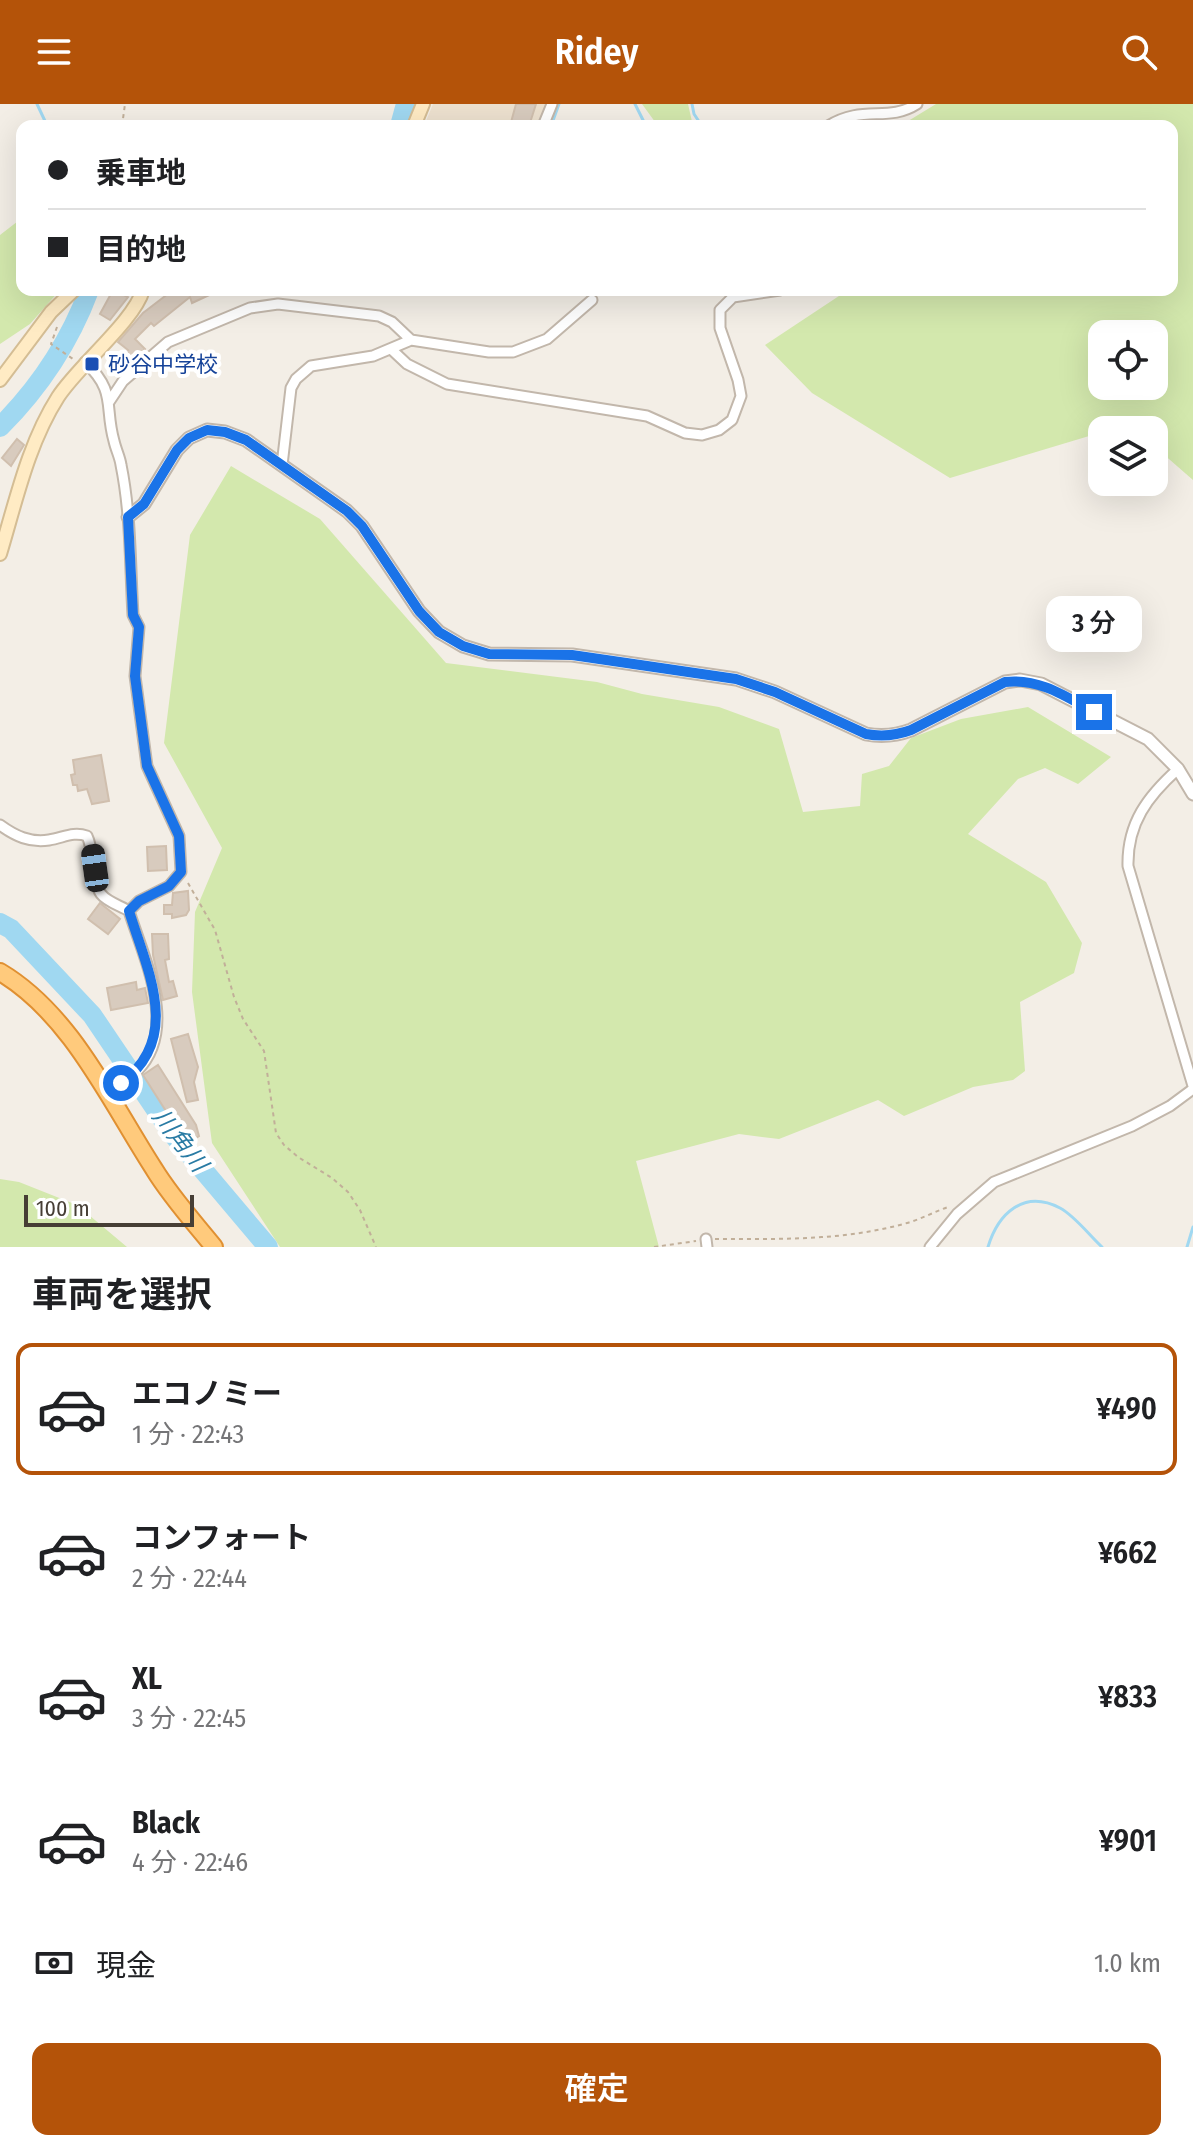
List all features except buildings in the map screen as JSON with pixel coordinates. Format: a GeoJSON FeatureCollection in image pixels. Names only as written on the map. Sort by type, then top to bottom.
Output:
{"type":"FeatureCollection","features":[{"type":"Feature","properties":{"kind":"highway"},"geometry":{"type":"LineString","coordinates":[[0,972],[23,988],[65,1030],[161,1180],[214,1247]]}},
{"type":"Feature","properties":{"kind":"main road"},"geometry":{"type":"LineString","coordinates":[[0,380],[40,325],[67,296]]}},
{"type":"Feature","properties":{"kind":"main road"},"geometry":{"type":"LineString","coordinates":[[0,554],[30,454],[58,398],[82,362],[133,310],[140,296]]}},
{"type":"Feature","properties":{"kind":"street"},"geometry":{"type":"LineString","coordinates":[[836,120],[850,110],[900,110],[917,104]]}},
{"type":"Feature","properties":{"kind":"street"},"geometry":{"type":"LineString","coordinates":[[391,349],[407,364],[447,384],[647,416],[685,433],[702,435],[719,430],[732,420],[741,396],[720,328],[720,310],[733,297],[740,296]]}},
{"type":"Feature","properties":{"kind":"street"},"geometry":{"type":"LineString","coordinates":[[282,465],[288,397],[302,372],[321,364],[373,356],[411,340],[489,352],[513,352],[547,339],[592,300]]}},
{"type":"Feature","properties":{"kind":"street"},"geometry":{"type":"LineString","coordinates":[[109,403],[123,381],[168,342],[259,305],[278,304],[379,316],[392,322],[411,340]]}},
{"type":"Feature","properties":{"kind":"street"},"geometry":{"type":"LineString","coordinates":[[82,362],[101,378],[109,403],[128,517],[133,615],[139,627],[135,676],[147,766],[179,836],[181,872],[169,886],[139,901],[129,911]]}},
{"type":"Feature","properties":{"kind":"street"},"geometry":{"type":"LineString","coordinates":[[128,517],[144,504],[177,450],[189,438],[207,430],[225,432],[246,440],[347,511],[362,526],[419,611],[439,632],[463,646],[489,654],[572,655],[736,679],[775,692],[866,734],[877,736],[900,734],[1005,682],[1020,680],[1041,684],[1148,739],[1178,769],[1193,794]]}},
{"type":"Feature","properties":{"kind":"street"},"geometry":{"type":"LineString","coordinates":[[930,1247],[957,1214],[994,1182],[1132,1126],[1170,1106],[1193,1088],[1128,866],[1127,851],[1139,812],[1156,788],[1178,769]]}},
{"type":"Feature","properties":{"kind":"street"},"geometry":{"type":"LineString","coordinates":[[0,825],[14,835],[30,840],[47,841],[77,832],[87,836],[93,848],[98,888],[102,896],[129,911],[156,1000],[157,1020],[153,1045],[144,1061],[136,1072],[106,1093]]}},
{"type":"Feature","properties":{"kind":"path"},"geometry":{"type":"LineString","coordinates":[[57,327],[50,341],[53,346],[82,362]]}},
{"type":"Feature","properties":{"kind":"path"},"geometry":{"type":"LineString","coordinates":[[181,872],[215,930],[234,997],[243,1019],[264,1051],[276,1133],[298,1157],[348,1192],[360,1210],[376,1247]]}},
{"type":"Feature","properties":{"kind":"path"},"geometry":{"type":"LineString","coordinates":[[654,1247],[845,1235],[910,1222],[950,1206]]}},
{"type":"Feature","properties":{"kind":"shaded area"},"geometry":{"type":"Polygon","coordinates":[[[433,104],[548,104],[541,120],[426,120],[433,104]]]}},
{"type":"Feature","properties":{"kind":"green space"},"geometry":{"type":"Polygon","coordinates":[[[642,104],[688,104],[692,120],[654,120],[642,104]]]}},
{"type":"Feature","properties":{"kind":"green space"},"geometry":{"type":"Polygon","coordinates":[[[936,104],[1193,104],[1193,480],[1168,458],[1168,416],[1088,416],[1088,436],[950,478],[812,393],[765,345],[839,296],[1178,296],[1178,120],[910,120],[936,104]]]}},
{"type":"Feature","properties":{"kind":"green space"},"geometry":{"type":"Polygon","coordinates":[[[16,223],[16,296],[55,296],[30,324],[0,344],[0,235],[16,223]]]}},
{"type":"Feature","properties":{"kind":"green space"},"geometry":{"type":"Polygon","coordinates":[[[231,466],[320,519],[446,663],[597,682],[642,694],[719,707],[779,729],[803,812],[860,806],[862,774],[889,766],[911,738],[961,719],[1028,707],[1111,757],[1078,784],[1045,768],[1018,779],[968,834],[1046,882],[1082,943],[1074,973],[1020,1002],[1025,1071],[1013,1080],[973,1087],[904,1116],[878,1100],[779,1139],[739,1134],[636,1161],[659,1247],[280,1247],[212,1143],[192,992],[195,912],[222,848],[164,743],[190,535],[231,466]]]}},
{"type":"Feature","properties":{"kind":"green space"},"geometry":{"type":"Polygon","coordinates":[[[0,1179],[19,1182],[77,1205],[127,1247],[0,1247],[0,1179]]]}},
{"type":"Feature","properties":{"kind":"waterway"},"geometry":{"type":"LineString","coordinates":[[37,104],[45,120]]}},
{"type":"Feature","properties":{"kind":"waterway"},"geometry":{"type":"LineString","coordinates":[[402,120],[406,104]]}},
{"type":"Feature","properties":{"kind":"waterway"},"geometry":{"type":"LineString","coordinates":[[553,120],[559,104]]}},
{"type":"Feature","properties":{"kind":"waterway"},"geometry":{"type":"LineString","coordinates":[[635,104],[643,120]]}},
{"type":"Feature","properties":{"kind":"waterway"},"geometry":{"type":"LineString","coordinates":[[692,104],[698,120]]}},
{"type":"Feature","properties":{"kind":"waterway"},"geometry":{"type":"LineString","coordinates":[[0,427],[52,363],[86,296]]}},
{"type":"Feature","properties":{"kind":"waterway","name":"川角川"},"geometry":{"type":"LineString","coordinates":[[0,923],[11,929],[92,1015],[171,1132],[268,1247]]}},
{"type":"Feature","properties":{"kind":"waterway"},"geometry":{"type":"LineString","coordinates":[[988,1247],[1005,1215],[1024,1203],[1035,1201],[1066,1211],[1102,1247]]}},
{"type":"Feature","properties":{"kind":"waterway"},"geometry":{"type":"LineString","coordinates":[[1187,1247],[1193,1227]]}},
{"type":"Feature","properties":{"kind":"place","name":"砂谷中学校"},"geometry":{"type":"Point","coordinates":[92,364]}},
{"type":"Feature","properties":{"kind":"route"},"geometry":{"type":"LineString","coordinates":[[121,1083],[136,1072],[144,1061],[153,1045],[157,1020],[156,1000],[129,911],[139,901],[169,886],[181,872],[179,836],[147,766],[135,676],[139,627],[133,615],[128,517],[144,504],[177,450],[189,438],[207,430],[225,432],[246,440],[347,511],[362,526],[419,611],[439,632],[463,646],[489,654],[572,655],[736,679],[775,692],[866,734],[877,736],[911,730],[988,689],[1020,680],[1041,684],[1094,712]]}}]}
